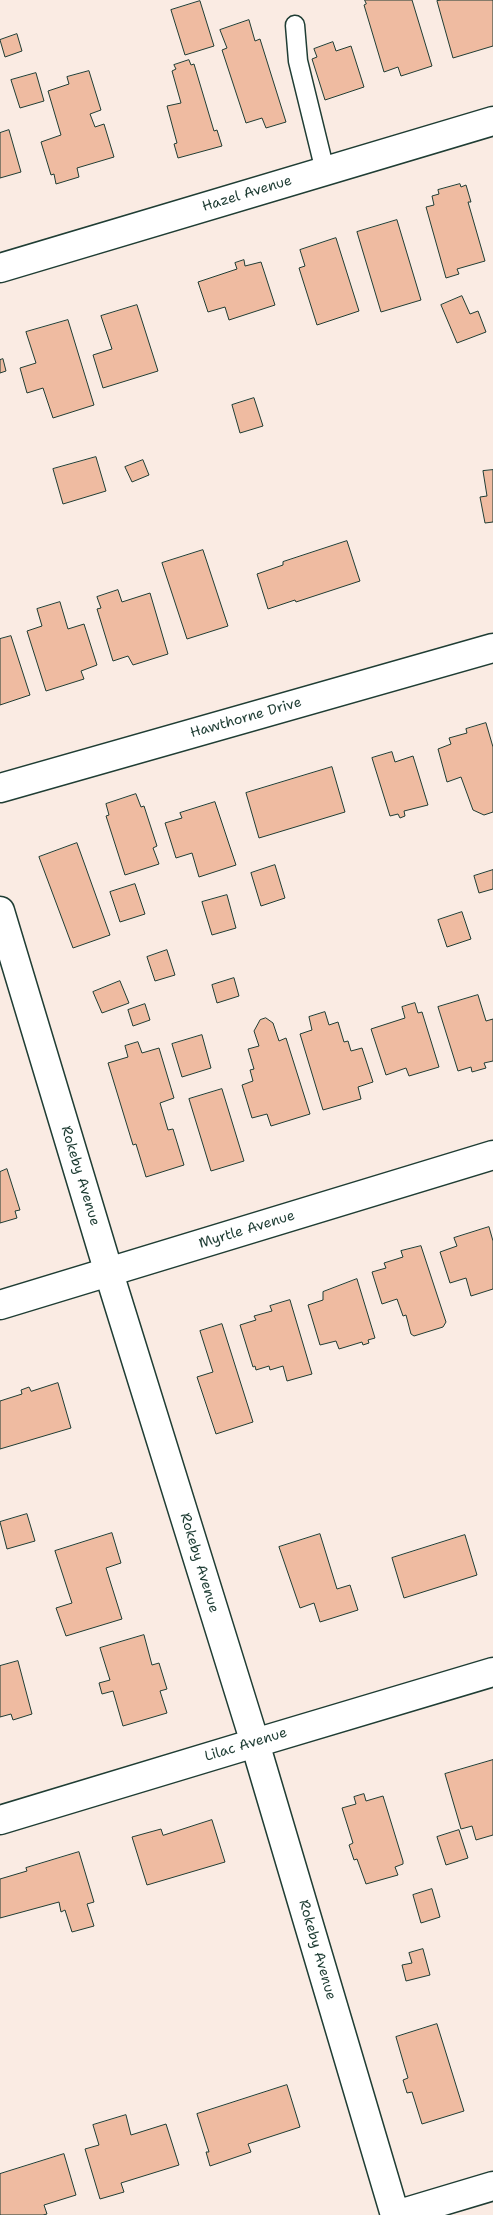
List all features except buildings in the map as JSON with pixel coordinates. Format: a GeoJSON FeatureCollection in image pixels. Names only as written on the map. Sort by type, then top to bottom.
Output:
{"type":"FeatureCollection","features":[{"type":"Feature","properties":{"kind":"street","name":"Hazel Avenue"},"geometry":{"type":"LineString","coordinates":[[0,268],[493,121]]}},
{"type":"Feature","properties":{"kind":"street","name":"Hawthorne Drive"},"geometry":{"type":"LineString","coordinates":[[0,788],[493,648]]}},
{"type":"Feature","properties":{"kind":"street","name":"Rokeby Avenue"},"geometry":{"type":"LineString","coordinates":[[0,911],[109,1273],[255,1743],[396,2215]]}},
{"type":"Feature","properties":{"kind":"street","name":"Myrtle Avenue"},"geometry":{"type":"LineString","coordinates":[[0,1305],[493,1155]]}},
{"type":"Feature","properties":{"kind":"street","name":"Lilac Avenue"},"geometry":{"type":"LineString","coordinates":[[0,1820],[493,1672]]}},
{"type":"Feature","properties":{"kind":"street"},"geometry":{"type":"LineString","coordinates":[[396,2215],[493,2186]]}},
{"type":"Feature","properties":{"kind":"lane"},"geometry":{"type":"LineString","coordinates":[[295,25],[298,61],[325,171]]}}]}
